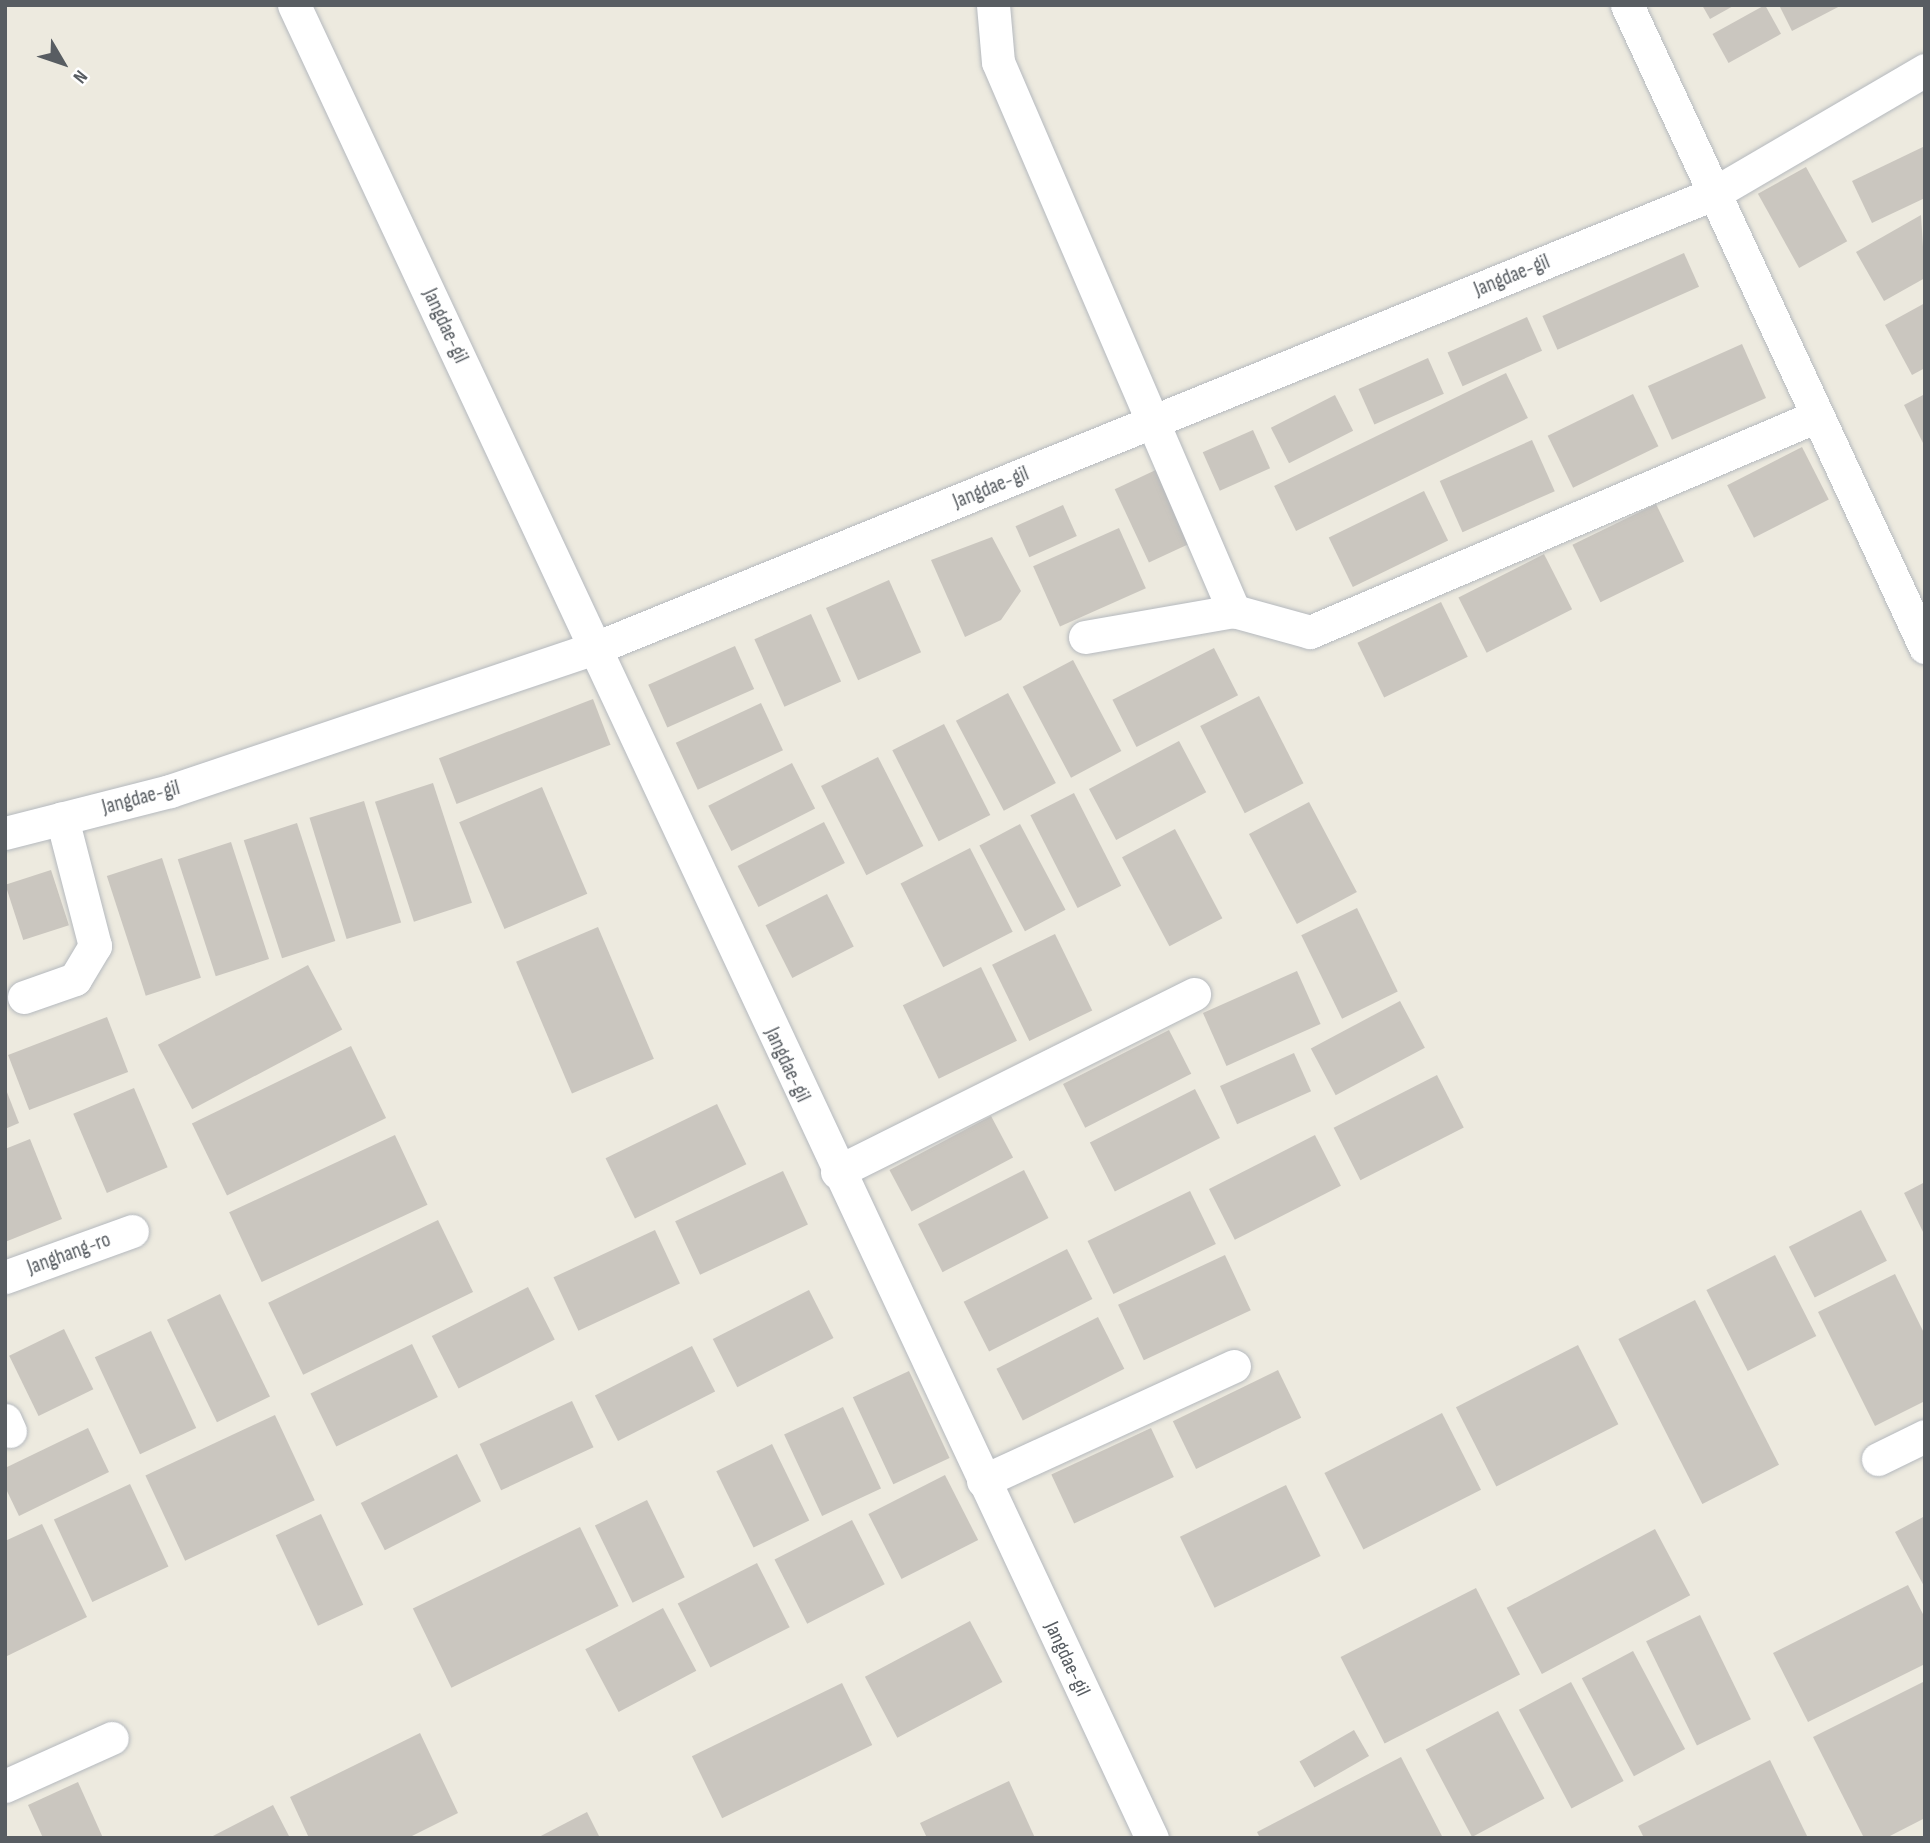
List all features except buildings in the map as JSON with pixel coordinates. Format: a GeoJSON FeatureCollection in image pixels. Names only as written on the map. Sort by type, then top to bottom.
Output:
{"type":"FeatureCollection","features":[{"type":"Feature","properties":{"kind":"street","name":"Jangdae-gil"},"geometry":{"type":"LineString","coordinates":[[294,5],[837,1172],[1152,1838]]}},
{"type":"Feature","properties":{"kind":"street"},"geometry":{"type":"LineString","coordinates":[[993,5],[998,62],[1155,421],[1234,611]]}},
{"type":"Feature","properties":{"kind":"street"},"geometry":{"type":"LineString","coordinates":[[1627,5],[1925,647]]}},
{"type":"Feature","properties":{"kind":"street","name":"Jangdae-gil"},"geometry":{"type":"LineString","coordinates":[[5,833],[170,791],[593,649],[1713,194],[1925,70]]}},
{"type":"Feature","properties":{"kind":"street"},"geometry":{"type":"LineString","coordinates":[[1085,637],[1234,611],[1310,632],[1816,416]]}},
{"type":"Feature","properties":{"kind":"street"},"geometry":{"type":"LineString","coordinates":[[24,997],[75,979],[95,946],[62,818]]}},
{"type":"Feature","properties":{"kind":"street"},"geometry":{"type":"LineString","coordinates":[[837,1172],[1194,994]]}},
{"type":"Feature","properties":{"kind":"street","name":"Janghang-ro"},"geometry":{"type":"LineString","coordinates":[[5,1276],[132,1231]]}},
{"type":"Feature","properties":{"kind":"street"},"geometry":{"type":"LineString","coordinates":[[983,1481],[1234,1366]]}},
{"type":"Feature","properties":{"kind":"street"},"geometry":{"type":"LineString","coordinates":[[1878,1460],[1925,1436]]}},
{"type":"Feature","properties":{"kind":"street"},"geometry":{"type":"LineString","coordinates":[[5,1786],[112,1738]]}}]}
